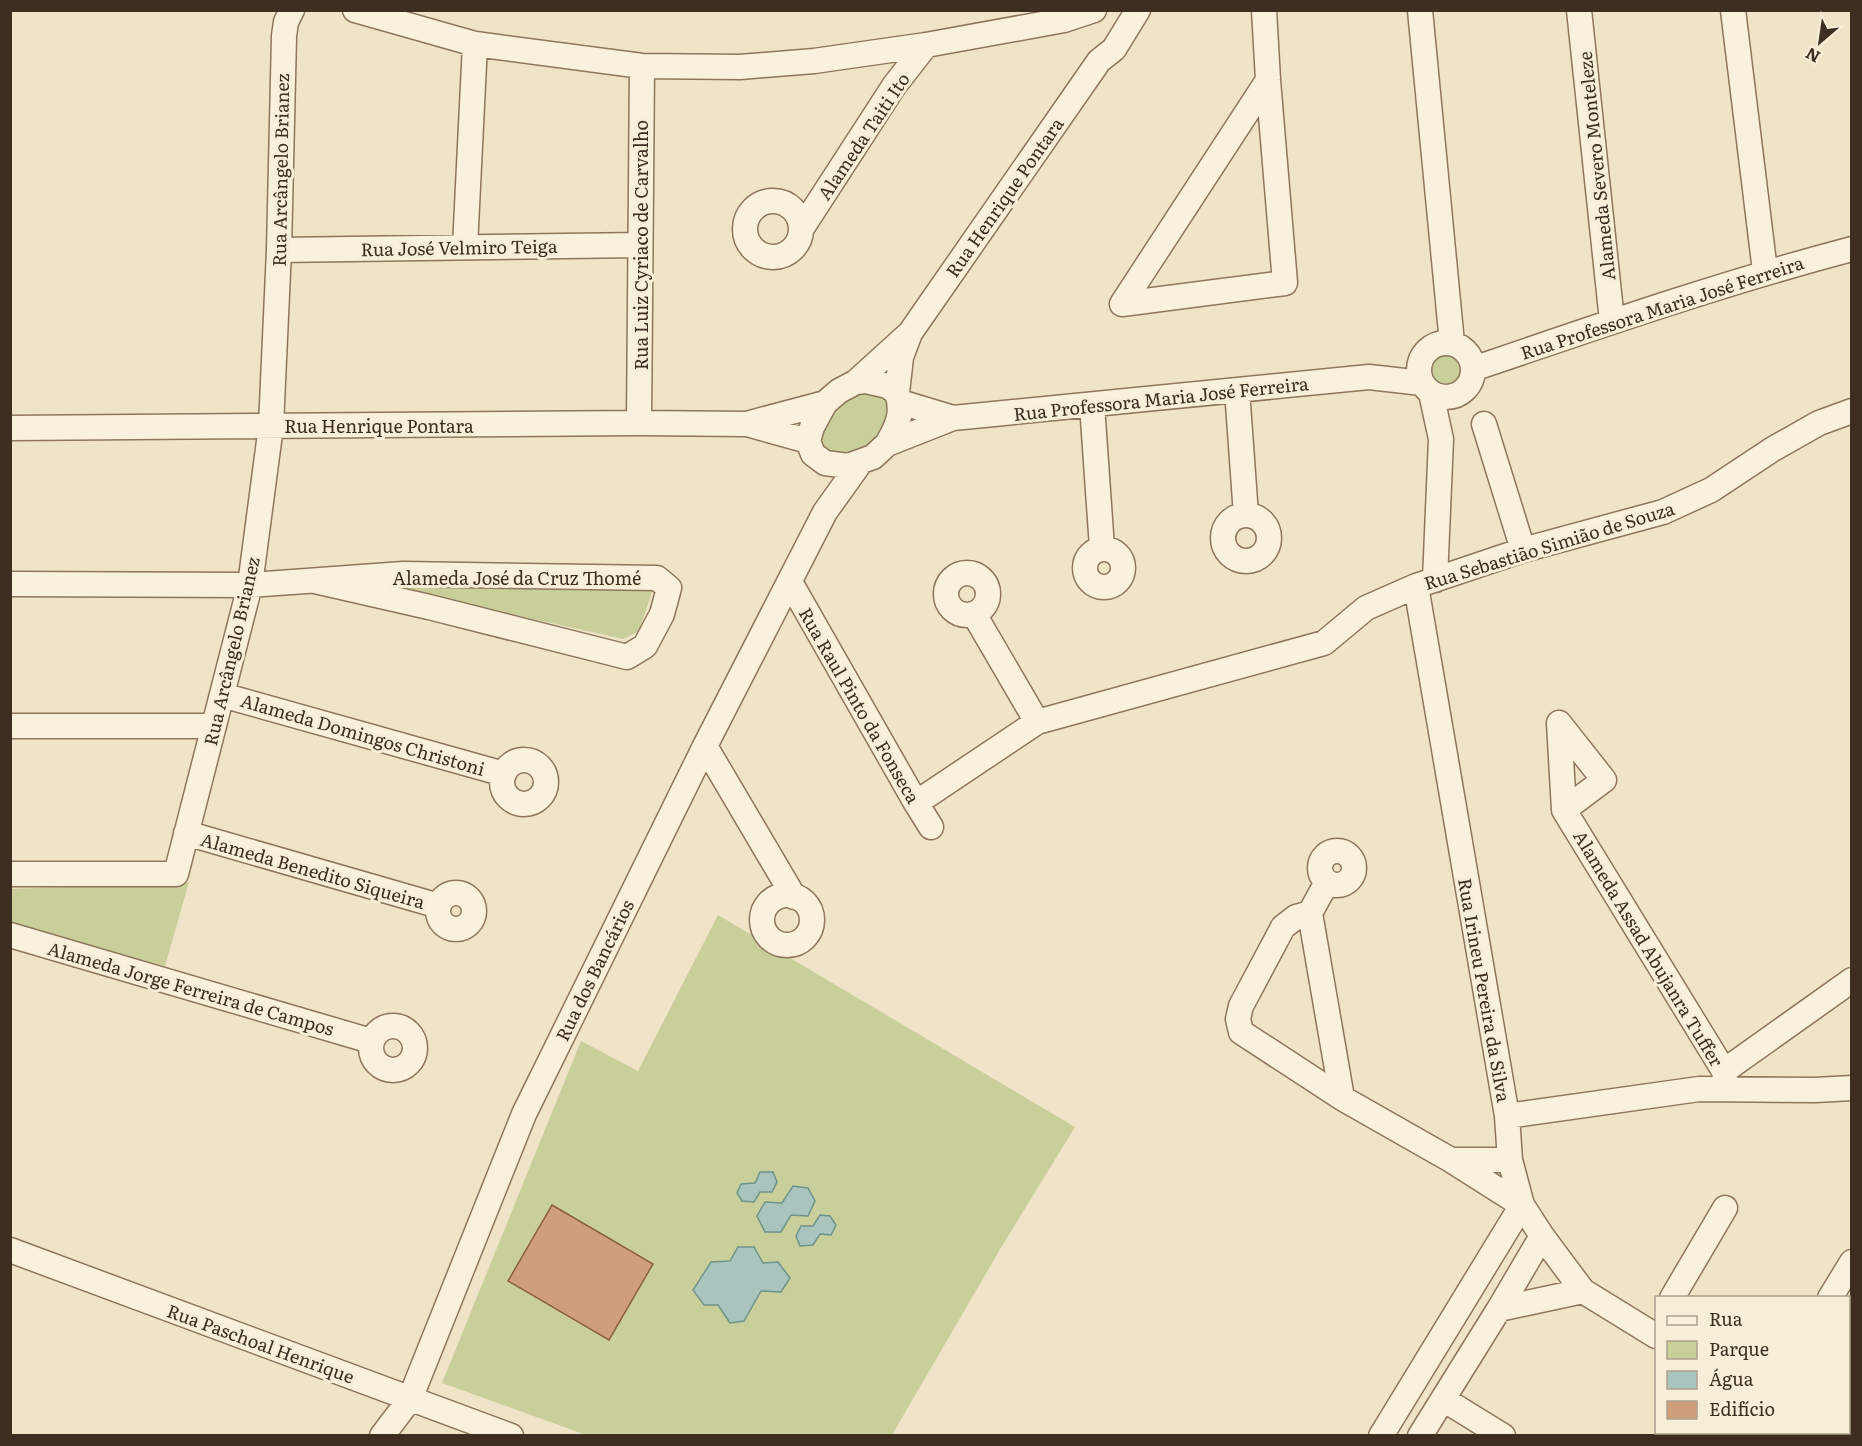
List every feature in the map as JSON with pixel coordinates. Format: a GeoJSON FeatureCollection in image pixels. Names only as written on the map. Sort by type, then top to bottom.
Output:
{"type":"FeatureCollection","features":[{"type":"Feature","properties":{"kind":"street","name":"Rua Arcângelo Brianez"},"geometry":{"type":"LineString","coordinates":[[10,874],[176,874],[250,585],[271,426],[279,250],[284,36],[286,22],[292,10]]}},
{"type":"Feature","properties":{"kind":"street"},"geometry":{"type":"LineString","coordinates":[[355,10],[475,44],[642,66],[740,67],[814,61],[926,45],[1064,20],[1094,10]]}},
{"type":"Feature","properties":{"kind":"street","name":"Rua Henrique Pontara"},"geometry":{"type":"LineString","coordinates":[[1099,61],[1101,42],[1119,10]]}},
{"type":"Feature","properties":{"kind":"street","name":"Rua Henrique Pontara"},"geometry":{"type":"LineString","coordinates":[[856,382],[910,333],[1099,61],[1114,49],[1138,10]]}},
{"type":"Feature","properties":{"kind":"street"},"geometry":{"type":"LineString","coordinates":[[1264,10],[1285,283],[1122,304],[1268,80]]}},
{"type":"Feature","properties":{"kind":"street"},"geometry":{"type":"LineString","coordinates":[[1420,10],[1452,343]]}},
{"type":"Feature","properties":{"kind":"street","name":"Alameda Severo Monteleze"},"geometry":{"type":"LineString","coordinates":[[1579,10],[1612,321]]}},
{"type":"Feature","properties":{"kind":"street"},"geometry":{"type":"LineString","coordinates":[[1733,10],[1765,272]]}},
{"type":"Feature","properties":{"kind":"street"},"geometry":{"type":"LineString","coordinates":[[465,247],[475,44]]}},
{"type":"Feature","properties":{"kind":"street","name":"Alameda Taiti Ito"},"geometry":{"type":"LineString","coordinates":[[802,228],[894,86],[926,45]]}},
{"type":"Feature","properties":{"kind":"street","name":"Rua Luiz Cyriaco de Carvalho"},"geometry":{"type":"LineString","coordinates":[[639,423],[642,66]]}},
{"type":"Feature","properties":{"kind":"street","name":"Rua José Velmiro Teiga"},"geometry":{"type":"LineString","coordinates":[[279,250],[640,245]]}},
{"type":"Feature","properties":{"kind":"street","name":"Rua Professora Maria José Ferreira"},"geometry":{"type":"LineString","coordinates":[[1473,369],[1765,272],[1851,249]]}},
{"type":"Feature","properties":{"kind":"street","name":"Rua Henrique Pontara"},"geometry":{"type":"LineString","coordinates":[[898,397],[901,357],[910,333]]}},
{"type":"Feature","properties":{"kind":"street"},"geometry":{"type":"LineString","coordinates":[[1452,343],[1467,352],[1473,369],[1472,378],[1461,393],[1446,397],[1426,388],[1418,374],[1418,365],[1421,356],[1434,344],[1452,343]]}},
{"type":"Feature","properties":{"kind":"street","name":"Rua Professora Maria José Ferreira"},"geometry":{"type":"LineString","coordinates":[[1369,378],[1421,356]]}},
{"type":"Feature","properties":{"kind":"street","name":"Rua Professora Maria José Ferreira"},"geometry":{"type":"LineString","coordinates":[[887,444],[953,418],[1369,378],[1426,388]]}},
{"type":"Feature","properties":{"kind":"street"},"geometry":{"type":"LineString","coordinates":[[856,382],[876,382],[888,386],[898,397],[901,412],[898,423],[887,444],[873,457],[848,466],[825,463],[813,454],[808,441],[812,427],[825,403],[839,391],[856,382]]}},
{"type":"Feature","properties":{"kind":"street","name":"Rua Irineu Pereira da Silva"},"geometry":{"type":"LineString","coordinates":[[1426,388],[1441,439]]}},
{"type":"Feature","properties":{"kind":"street"},"geometry":{"type":"LineString","coordinates":[[1237,390],[1246,515]]}},
{"type":"Feature","properties":{"kind":"street","name":"Rua Irineu Pereira da Silva"},"geometry":{"type":"LineString","coordinates":[[1461,393],[1441,439],[1425,583],[1507,1116],[1510,1160],[1521,1205],[1582,1291],[1655,1331]]}},
{"type":"Feature","properties":{"kind":"street","name":"Rua Professora Maria José Ferreira"},"geometry":{"type":"LineString","coordinates":[[898,397],[953,418]]}},
{"type":"Feature","properties":{"kind":"street","name":"Rua Henrique Pontara"},"geometry":{"type":"LineString","coordinates":[[747,424],[825,403]]}},
{"type":"Feature","properties":{"kind":"street"},"geometry":{"type":"LineString","coordinates":[[1092,405],[1102,548]]}},
{"type":"Feature","properties":{"kind":"street","name":"Rua Sebastião Simião de Souza"},"geometry":{"type":"LineString","coordinates":[[915,803],[1037,722],[1324,643],[1366,608],[1425,583],[1523,549],[1662,512],[1711,490],[1773,449],[1819,423],[1851,411]]}},
{"type":"Feature","properties":{"kind":"street","name":"Rua Henrique Pontara"},"geometry":{"type":"LineString","coordinates":[[10,428],[747,424],[808,441]]}},
{"type":"Feature","properties":{"kind":"street"},"geometry":{"type":"LineString","coordinates":[[1484,424],[1523,549]]}},
{"type":"Feature","properties":{"kind":"street","name":"Rua dos Bancários"},"geometry":{"type":"LineString","coordinates":[[825,463],[825,512]]}},
{"type":"Feature","properties":{"kind":"street","name":"Rua dos Bancários"},"geometry":{"type":"LineString","coordinates":[[382,1436],[410,1399],[524,1114],[705,746],[825,512],[860,463]]}},
{"type":"Feature","properties":{"kind":"street","name":"Alameda José da Cruz Thomé"},"geometry":{"type":"LineString","coordinates":[[10,584],[250,585],[403,574],[657,578],[669,588],[662,614],[645,646],[627,657],[315,581]]}},
{"type":"Feature","properties":{"kind":"street","name":"Rua Raul Pinto da Fonseca"},"geometry":{"type":"LineString","coordinates":[[789,582],[915,803],[931,827]]}},
{"type":"Feature","properties":{"kind":"street"},"geometry":{"type":"LineString","coordinates":[[974,614],[1037,722]]}},
{"type":"Feature","properties":{"kind":"street","name":"Alameda Domingos Christoni"},"geometry":{"type":"LineString","coordinates":[[222,695],[504,774]]}},
{"type":"Feature","properties":{"kind":"street"},"geometry":{"type":"LineString","coordinates":[[10,726],[214,726]]}},
{"type":"Feature","properties":{"kind":"street"},"geometry":{"type":"LineString","coordinates":[[705,746],[794,897]]}},
{"type":"Feature","properties":{"kind":"street","name":"Alameda Assad Abujanra Tuffer"},"geometry":{"type":"LineString","coordinates":[[1564,810],[1725,1080]]}},
{"type":"Feature","properties":{"kind":"street","name":"Alameda Benedito Siqueira"},"geometry":{"type":"LineString","coordinates":[[186,833],[439,906]]}},
{"type":"Feature","properties":{"kind":"street"},"geometry":{"type":"LineString","coordinates":[[1327,882],[1310,913],[1342,1098]]}},
{"type":"Feature","properties":{"kind":"street"},"geometry":{"type":"LineString","coordinates":[[1310,913],[1289,921],[1283,927],[1241,1006],[1238,1019],[1241,1032],[1342,1098],[1451,1160],[1521,1205],[1381,1436]]}},
{"type":"Feature","properties":{"kind":"street","name":"Alameda Jorge Ferreira de Campos"},"geometry":{"type":"LineString","coordinates":[[10,935],[371,1041]]}},
{"type":"Feature","properties":{"kind":"street"},"geometry":{"type":"LineString","coordinates":[[1507,1116],[1699,1089],[1725,1080],[1851,980]]}},
{"type":"Feature","properties":{"kind":"street"},"geometry":{"type":"LineString","coordinates":[[1725,1080],[1815,1090],[1851,1088]]}},
{"type":"Feature","properties":{"kind":"street"},"geometry":{"type":"LineString","coordinates":[[1451,1160],[1510,1160]]}},
{"type":"Feature","properties":{"kind":"street"},"geometry":{"type":"LineString","coordinates":[[1673,1296],[1725,1208]]}},
{"type":"Feature","properties":{"kind":"street"},"geometry":{"type":"LineString","coordinates":[[1420,1436],[1542,1236]]}},
{"type":"Feature","properties":{"kind":"street","name":"Rua Paschoal Henrique"},"geometry":{"type":"LineString","coordinates":[[10,1250],[511,1436]]}},
{"type":"Feature","properties":{"kind":"street"},"geometry":{"type":"LineString","coordinates":[[1831,1296],[1851,1262]]}},
{"type":"Feature","properties":{"kind":"street"},"geometry":{"type":"LineString","coordinates":[[1499,1309],[1582,1291]]}},
{"type":"Feature","properties":{"kind":"street"},"geometry":{"type":"LineString","coordinates":[[1443,1399],[1503,1436]]}},
{"type":"Feature","properties":{"kind":"green space"},"geometry":{"type":"Polygon","coordinates":[[[1445,349],[1459,355],[1465,369],[1459,383],[1445,389],[1431,383],[1425,369],[1431,355],[1445,349]]]}},
{"type":"Feature","properties":{"kind":"green space"},"geometry":{"type":"Polygon","coordinates":[[[875,389],[894,403],[879,440],[852,455],[827,453],[819,444],[820,424],[846,396],[875,389]]]}},
{"type":"Feature","properties":{"kind":"green space"},"geometry":{"type":"Polygon","coordinates":[[[388,587],[653,589],[639,631],[623,639],[388,587]]]}},
{"type":"Feature","properties":{"kind":"green space"},"geometry":{"type":"Polygon","coordinates":[[[189,882],[165,966],[11,927],[10,889],[189,882]]]}},
{"type":"Feature","properties":{"kind":"green space"},"geometry":{"type":"Polygon","coordinates":[[[718,915],[1075,1127],[1002,1246],[892,1435],[586,1435],[442,1383],[581,1041],[638,1071],[718,915]]]}},
{"type":"Feature","properties":{"kind":"water"},"geometry":{"type":"Polygon","coordinates":[[[760,1172],[773,1172],[777,1182],[772,1192],[760,1192],[754,1202],[742,1201],[737,1193],[741,1184],[755,1183],[760,1172]]]}},
{"type":"Feature","properties":{"kind":"water"},"geometry":{"type":"Polygon","coordinates":[[[793,1186],[808,1188],[815,1201],[808,1216],[791,1215],[781,1232],[765,1232],[757,1216],[765,1202],[782,1203],[793,1186]]]}},
{"type":"Feature","properties":{"kind":"water"},"geometry":{"type":"Polygon","coordinates":[[[820,1215],[830,1216],[836,1225],[831,1235],[820,1234],[813,1245],[800,1246],[796,1236],[801,1226],[813,1226],[820,1215]]]}},
{"type":"Feature","properties":{"kind":"water"},"geometry":{"type":"Polygon","coordinates":[[[738,1247],[754,1247],[763,1263],[778,1262],[790,1278],[781,1292],[761,1291],[744,1321],[730,1323],[718,1305],[704,1305],[693,1290],[711,1262],[730,1261],[738,1247]]]}},
{"type":"Feature","properties":{"kind":"building"},"geometry":{"type":"Polygon","coordinates":[[[552,1205],[653,1264],[609,1340],[508,1281],[552,1205]]]}}]}
